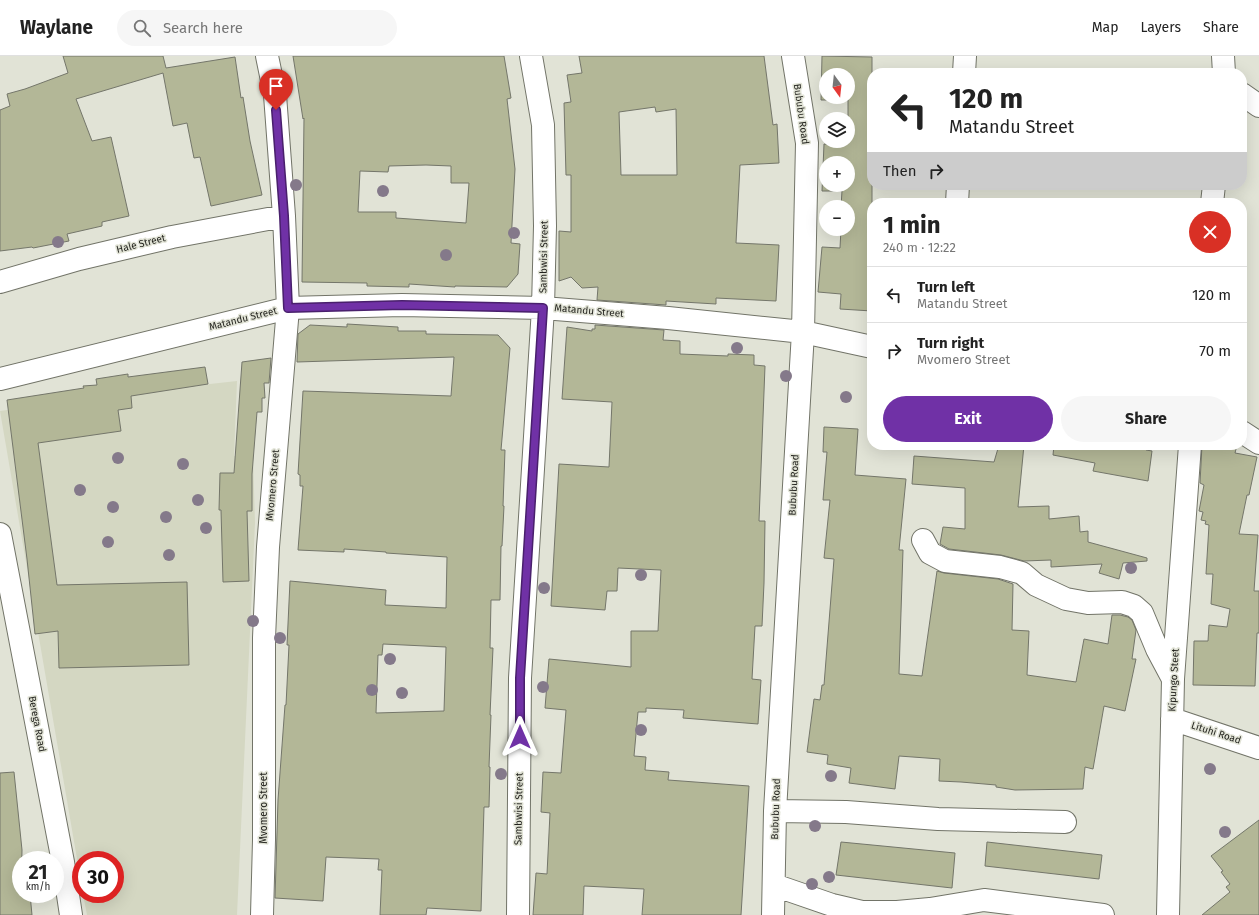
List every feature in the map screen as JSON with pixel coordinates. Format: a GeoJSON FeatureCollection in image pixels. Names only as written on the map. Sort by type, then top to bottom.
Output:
{"type":"FeatureCollection","features":[{"type":"Feature","properties":{"kind":"street","name":"Mvomero Street"},"geometry":{"type":"LineString","coordinates":[[262,915],[264,840],[264,638],[268,547],[288,308],[284,216],[275,95],[267,56]]}},
{"type":"Feature","properties":{"kind":"street","name":"Sambwisi Street"},"geometry":{"type":"LineString","coordinates":[[518,915],[520,678],[543,308],[545,226],[543,125],[531,56]]}},
{"type":"Feature","properties":{"kind":"street","name":"Bububu Road"},"geometry":{"type":"LineString","coordinates":[[773,915],[775,811],[803,332],[806,143],[793,56]]}},
{"type":"Feature","properties":{"kind":"street"},"geometry":{"type":"LineString","coordinates":[[964,68],[965,56]]}},
{"type":"Feature","properties":{"kind":"street"},"geometry":{"type":"LineString","coordinates":[[1223,56],[1224,68]]}},
{"type":"Feature","properties":{"kind":"street"},"geometry":{"type":"LineString","coordinates":[[1247,98],[1259,106]]}},
{"type":"Feature","properties":{"kind":"street","name":"Hale Street"},"geometry":{"type":"LineString","coordinates":[[0,282],[79,259],[172,237],[284,216]]}},
{"type":"Feature","properties":{"kind":"street","name":"Matandu Street"},"geometry":{"type":"LineString","coordinates":[[0,378],[288,308],[402,305],[543,308],[668,318],[803,332],[867,347]]}},
{"type":"Feature","properties":{"kind":"street"},"geometry":{"type":"LineString","coordinates":[[1247,435],[1259,443]]}},
{"type":"Feature","properties":{"kind":"street","name":"Kipungo Steet"},"geometry":{"type":"LineString","coordinates":[[1168,915],[1173,679],[1190,450]]}},
{"type":"Feature","properties":{"kind":"street","name":"Berega Road"},"geometry":{"type":"LineString","coordinates":[[0,534],[63,862],[71,915]]}},
{"type":"Feature","properties":{"kind":"street"},"geometry":{"type":"LineString","coordinates":[[923,540],[930,553],[945,561],[1000,567],[1022,573],[1036,585],[1066,600],[1088,603],[1122,602],[1134,606],[1142,613],[1156,649],[1173,679]]}},
{"type":"Feature","properties":{"kind":"street","name":"Lituhi Road"},"geometry":{"type":"LineString","coordinates":[[1172,719],[1259,748]]}},
{"type":"Feature","properties":{"kind":"street"},"geometry":{"type":"LineString","coordinates":[[775,811],[846,812],[938,819],[1065,822]]}},
{"type":"Feature","properties":{"kind":"street"},"geometry":{"type":"LineString","coordinates":[[774,885],[832,905],[862,912],[897,912],[930,909],[984,900],[1103,915]]}},
{"type":"Feature","properties":{"kind":"shaded area"},"geometry":{"type":"Polygon","coordinates":[[[237,381],[234,456],[253,456],[255,523],[237,915],[87,915],[85,903],[124,903],[124,851],[76,851],[0,411],[138,392],[237,381]]]}},
{"type":"Feature","properties":{"kind":"building"},"geometry":{"type":"Polygon","coordinates":[[[63,56],[163,56],[166,68],[235,57],[241,98],[243,97],[250,141],[262,195],[211,206],[200,157],[194,158],[187,123],[173,126],[163,73],[76,99],[92,141],[111,137],[129,216],[102,222],[102,226],[67,234],[69,241],[33,248],[0,251],[0,110],[10,106],[7,94],[68,73],[63,56]]]}},
{"type":"Feature","properties":{"kind":"building"},"geometry":{"type":"Polygon","coordinates":[[[293,56],[504,56],[511,98],[507,99],[515,169],[511,243],[520,244],[518,274],[507,287],[455,287],[409,284],[409,287],[367,286],[367,283],[302,282],[304,118],[303,119],[293,56]],[[389,166],[388,172],[360,171],[358,212],[396,212],[396,218],[466,223],[469,183],[451,183],[451,166],[389,166]]]}},
{"type":"Feature","properties":{"kind":"building"},"geometry":{"type":"Polygon","coordinates":[[[579,56],[764,56],[773,125],[777,124],[779,163],[740,165],[736,243],[779,245],[776,301],[716,298],[716,304],[666,301],[666,305],[597,300],[598,287],[582,288],[571,277],[559,281],[559,231],[571,232],[571,175],[566,175],[564,103],[571,102],[567,75],[582,73],[579,56]],[[655,107],[619,112],[621,175],[677,175],[676,109],[656,112],[655,107]]]}},
{"type":"Feature","properties":{"kind":"building"},"geometry":{"type":"Polygon","coordinates":[[[822,56],[872,57],[872,68],[867,68],[867,190],[872,190],[872,198],[867,198],[867,311],[840,309],[841,294],[818,292],[822,247],[840,248],[841,236],[855,236],[855,200],[841,200],[842,192],[855,192],[855,156],[823,156],[824,148],[855,148],[855,112],[848,112],[848,104],[855,104],[855,68],[822,68],[822,56]]]}},
{"type":"Feature","properties":{"kind":"building"},"geometry":{"type":"Polygon","coordinates":[[[347,324],[398,327],[398,331],[426,331],[426,334],[498,335],[510,348],[501,450],[505,450],[500,600],[491,600],[490,648],[493,648],[490,715],[489,807],[484,807],[481,911],[427,908],[426,915],[380,915],[382,870],[378,870],[379,859],[326,857],[323,901],[275,898],[278,800],[286,705],[289,645],[287,645],[290,581],[386,590],[385,605],[446,608],[447,557],[344,549],[344,552],[298,550],[303,486],[300,486],[300,475],[298,474],[303,391],[451,396],[454,357],[297,362],[298,334],[310,325],[347,327],[347,324]],[[383,644],[382,655],[378,655],[376,713],[444,711],[446,647],[383,644]]]}},
{"type":"Feature","properties":{"kind":"building"},"geometry":{"type":"Polygon","coordinates":[[[595,325],[664,330],[663,340],[680,341],[680,354],[728,356],[728,354],[754,355],[754,365],[765,366],[759,521],[765,521],[764,583],[762,626],[755,626],[752,679],[761,680],[758,724],[683,718],[684,710],[646,708],[646,712],[638,712],[634,756],[646,757],[645,770],[669,772],[668,780],[749,786],[741,915],[642,915],[644,889],[584,886],[583,915],[533,915],[536,873],[547,874],[550,813],[541,812],[543,772],[561,773],[566,710],[545,708],[549,659],[631,667],[631,631],[658,631],[661,570],[618,568],[617,591],[607,591],[605,610],[551,606],[559,464],[609,467],[612,402],[562,399],[567,327],[592,331],[592,329],[595,329],[595,325]]]}},
{"type":"Feature","properties":{"kind":"building"},"geometry":{"type":"Polygon","coordinates":[[[271,358],[269,383],[264,383],[265,398],[262,398],[262,412],[257,412],[252,474],[252,511],[247,511],[249,581],[223,582],[221,510],[219,510],[220,473],[234,473],[242,362],[271,358]]]}},
{"type":"Feature","properties":{"kind":"building"},"geometry":{"type":"Polygon","coordinates":[[[205,367],[208,384],[131,396],[132,408],[118,410],[121,431],[38,443],[57,585],[187,582],[189,665],[59,668],[58,631],[35,634],[7,400],[84,388],[83,386],[97,385],[96,379],[128,374],[128,377],[205,367]]]}},
{"type":"Feature","properties":{"kind":"building"},"geometry":{"type":"Polygon","coordinates":[[[824,427],[858,429],[855,475],[906,479],[899,550],[903,550],[899,674],[922,676],[937,571],[998,579],[1013,584],[1012,630],[1029,631],[1027,675],[1076,682],[1084,639],[1108,644],[1112,615],[1128,617],[1132,620],[1136,630],[1132,659],[1136,659],[1125,711],[1104,706],[1093,769],[1085,767],[1083,789],[1015,790],[996,787],[996,785],[939,781],[940,759],[899,756],[895,789],[849,783],[851,768],[827,764],[828,755],[807,752],[814,699],[820,700],[822,685],[824,685],[834,559],[824,558],[830,500],[823,500],[827,452],[823,452],[824,427]]]}},
{"type":"Feature","properties":{"kind":"building"},"geometry":{"type":"Polygon","coordinates":[[[998,450],[1024,450],[1018,507],[1049,506],[1049,519],[1079,516],[1080,532],[1088,531],[1088,542],[1147,558],[1147,561],[1123,563],[1119,579],[1099,573],[1102,564],[1051,567],[1051,560],[1024,561],[1001,555],[949,549],[940,544],[943,527],[965,529],[965,488],[912,484],[914,456],[994,462],[998,450]]]}},
{"type":"Feature","properties":{"kind":"building"},"geometry":{"type":"Polygon","coordinates":[[[1054,450],[1152,451],[1148,481],[1093,471],[1095,463],[1053,455],[1054,450]]]}},
{"type":"Feature","properties":{"kind":"building"},"geometry":{"type":"Polygon","coordinates":[[[1202,450],[1236,450],[1235,453],[1257,457],[1239,534],[1258,535],[1254,591],[1259,591],[1259,633],[1257,633],[1255,686],[1193,685],[1194,641],[1208,641],[1209,625],[1227,627],[1230,609],[1211,604],[1213,574],[1206,574],[1209,525],[1205,524],[1206,521],[1201,520],[1203,512],[1199,511],[1204,485],[1200,483],[1202,450]]]}},
{"type":"Feature","properties":{"kind":"building"},"geometry":{"type":"Polygon","coordinates":[[[14,772],[22,850],[12,851],[12,903],[31,903],[32,915],[0,915],[0,773],[14,772]]]}},
{"type":"Feature","properties":{"kind":"building"},"geometry":{"type":"Polygon","coordinates":[[[1259,820],[1259,915],[1202,915],[1230,892],[1226,887],[1230,884],[1221,872],[1223,871],[1211,856],[1259,820]]]}},
{"type":"Feature","properties":{"kind":"building"},"geometry":{"type":"Polygon","coordinates":[[[841,842],[955,853],[952,888],[836,875],[841,842]]]}},
{"type":"Feature","properties":{"kind":"building"},"geometry":{"type":"Polygon","coordinates":[[[987,842],[1102,855],[1099,879],[985,866],[987,842]]]}},
{"type":"Feature","properties":{"kind":"route"},"geometry":{"type":"LineString","coordinates":[[276,110],[284,216],[288,308],[402,305],[543,308],[520,678],[520,737]]}}]}
